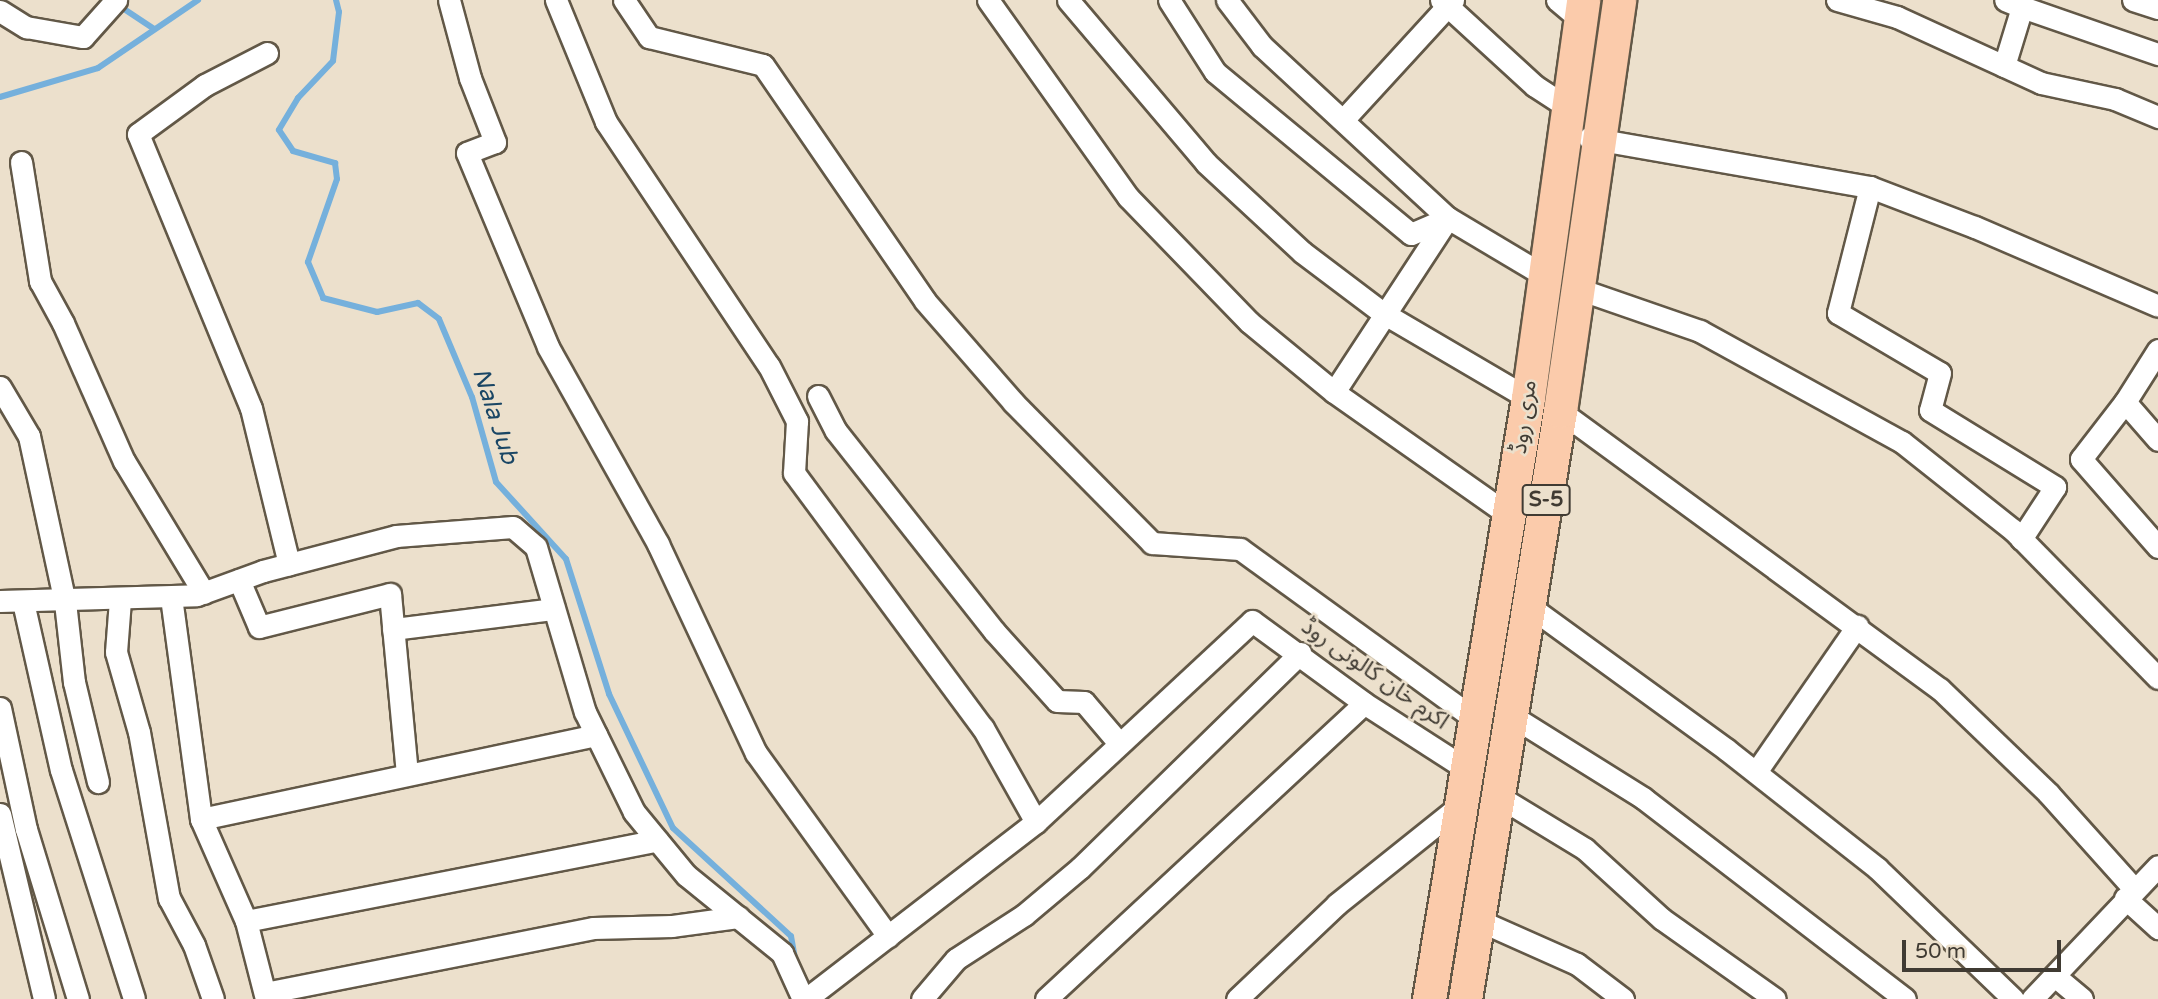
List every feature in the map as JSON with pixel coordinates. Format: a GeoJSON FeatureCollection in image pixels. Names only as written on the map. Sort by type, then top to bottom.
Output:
{"type":"FeatureCollection","features":[{"type":"Feature","properties":{"kind":"main road","name":"مری روڈ"},"geometry":{"type":"LineString","coordinates":[[1465,999],[1560,411],[1619,0]]}},
{"type":"Feature","properties":{"kind":"main road","name":"مری روڈ"},"geometry":{"type":"LineString","coordinates":[[1429,999],[1528,398],[1542,274],[1565,120],[1573,6]]}},
{"type":"Feature","properties":{"kind":"street"},"geometry":{"type":"LineString","coordinates":[[0,11],[26,27],[83,37],[116,0]]}},
{"type":"Feature","properties":{"kind":"street"},"geometry":{"type":"LineString","coordinates":[[449,0],[470,78],[495,142],[467,153],[548,347],[658,544],[755,753],[888,936]]}},
{"type":"Feature","properties":{"kind":"street"},"geometry":{"type":"LineString","coordinates":[[556,0],[606,122],[769,366],[797,421],[794,472],[983,728],[1036,822]]}},
{"type":"Feature","properties":{"kind":"street"},"geometry":{"type":"LineString","coordinates":[[624,0],[649,37],[763,65],[925,301],[1013,402],[1152,543],[1240,550],[1475,719]]}},
{"type":"Feature","properties":{"kind":"street"},"geometry":{"type":"LineString","coordinates":[[988,0],[1128,197],[1249,322],[1334,392],[1509,515]]}},
{"type":"Feature","properties":{"kind":"street"},"geometry":{"type":"LineString","coordinates":[[1068,0],[1206,163],[1302,252],[1383,313],[1528,398]]}},
{"type":"Feature","properties":{"kind":"street"},"geometry":{"type":"LineString","coordinates":[[1169,0],[1215,72],[1411,234],[1448,218]]}},
{"type":"Feature","properties":{"kind":"street"},"geometry":{"type":"LineString","coordinates":[[1227,0],[1262,47],[1448,218],[1542,274]]}},
{"type":"Feature","properties":{"kind":"street"},"geometry":{"type":"LineString","coordinates":[[1837,0],[1898,17],[2040,83],[2115,99],[2158,117]]}},
{"type":"Feature","properties":{"kind":"street"},"geometry":{"type":"LineString","coordinates":[[2133,0],[2158,8]]}},
{"type":"Feature","properties":{"kind":"street"},"geometry":{"type":"LineString","coordinates":[[1343,120],[1448,2],[1535,86],[1565,120],[1599,139],[1870,187],[1975,227],[2158,306]]}},
{"type":"Feature","properties":{"kind":"street"},"geometry":{"type":"LineString","coordinates":[[2004,66],[2011,2],[2158,54]]}},
{"type":"Feature","properties":{"kind":"street"},"geometry":{"type":"LineString","coordinates":[[267,53],[205,85],[138,134],[251,408],[289,564]]}},
{"type":"Feature","properties":{"kind":"street"},"geometry":{"type":"LineString","coordinates":[[21,162],[40,281],[124,461],[204,593]]}},
{"type":"Feature","properties":{"kind":"street"},"geometry":{"type":"LineString","coordinates":[[1870,187],[1838,313],[1940,373],[1930,410],[2055,487],[2021,539]]}},
{"type":"Feature","properties":{"kind":"street"},"geometry":{"type":"LineString","coordinates":[[1334,392],[1383,313],[1448,218]]}},
{"type":"Feature","properties":{"kind":"street"},"geometry":{"type":"LineString","coordinates":[[1576,288],[1700,331],[1794,380],[1902,442],[2021,539],[2158,678]]}},
{"type":"Feature","properties":{"kind":"street"},"geometry":{"type":"LineString","coordinates":[[2158,350],[2125,402],[2081,459],[2158,547]]}},
{"type":"Feature","properties":{"kind":"street"},"geometry":{"type":"LineString","coordinates":[[0,387],[29,436],[65,602],[74,682],[98,782]]}},
{"type":"Feature","properties":{"kind":"street"},"geometry":{"type":"LineString","coordinates":[[0,601],[120,600],[204,593],[289,564],[397,536],[513,527],[536,547],[585,712],[634,812],[686,875],[782,953],[804,999],[1036,822],[1118,743],[1084,702],[1057,701],[994,631],[835,431],[818,396]]}},
{"type":"Feature","properties":{"kind":"street"},"geometry":{"type":"LineString","coordinates":[[2125,402],[2158,440]]}},
{"type":"Feature","properties":{"kind":"street"},"geometry":{"type":"LineString","coordinates":[[1560,411],[1857,626],[1950,699],[2048,793],[2158,928]]}},
{"type":"Feature","properties":{"kind":"street"},"geometry":{"type":"LineString","coordinates":[[239,580],[259,627],[390,594],[407,774]]}},
{"type":"Feature","properties":{"kind":"street"},"geometry":{"type":"LineString","coordinates":[[171,597],[201,820],[246,921],[265,996],[593,928],[672,926],[738,917]]}},
{"type":"Feature","properties":{"kind":"street"},"geometry":{"type":"LineString","coordinates":[[120,600],[116,652],[139,732],[169,898],[194,945],[213,999]]}},
{"type":"Feature","properties":{"kind":"street"},"geometry":{"type":"LineString","coordinates":[[23,602],[61,770],[134,999]]}},
{"type":"Feature","properties":{"kind":"street"},"geometry":{"type":"LineString","coordinates":[[1529,606],[1756,772],[1877,868],[2012,999]]}},
{"type":"Feature","properties":{"kind":"street"},"geometry":{"type":"LineString","coordinates":[[393,629],[554,609]]}},
{"type":"Feature","properties":{"kind":"street","name":"اکرم خان کالونی روڈ"},"geometry":{"type":"LineString","coordinates":[[1118,743],[1252,621],[1300,653],[1364,703],[1468,770]]}},
{"type":"Feature","properties":{"kind":"street"},"geometry":{"type":"LineString","coordinates":[[1756,772],[1857,626]]}},
{"type":"Feature","properties":{"kind":"street"},"geometry":{"type":"LineString","coordinates":[[922,999],[956,959],[1024,915],[1080,868],[1300,653]]}},
{"type":"Feature","properties":{"kind":"street"},"geometry":{"type":"LineString","coordinates":[[1046,999],[1364,703]]}},
{"type":"Feature","properties":{"kind":"street"},"geometry":{"type":"LineString","coordinates":[[0,708],[26,830],[78,999]]}},
{"type":"Feature","properties":{"kind":"street"},"geometry":{"type":"LineString","coordinates":[[1512,716],[1643,798],[1905,999]]}},
{"type":"Feature","properties":{"kind":"street"},"geometry":{"type":"LineString","coordinates":[[201,820],[596,735]]}},
{"type":"Feature","properties":{"kind":"street"},"geometry":{"type":"LineString","coordinates":[[1498,796],[1585,849],[1662,919],[1775,999]]}},
{"type":"Feature","properties":{"kind":"street"},"geometry":{"type":"LineString","coordinates":[[1237,999],[1337,904],[1462,804]]}},
{"type":"Feature","properties":{"kind":"street"},"geometry":{"type":"LineString","coordinates":[[0,814],[44,999]]}},
{"type":"Feature","properties":{"kind":"street"},"geometry":{"type":"LineString","coordinates":[[246,921],[657,839]]}},
{"type":"Feature","properties":{"kind":"street"},"geometry":{"type":"LineString","coordinates":[[2032,999],[2056,977],[2129,894],[2158,866]]}},
{"type":"Feature","properties":{"kind":"street"},"geometry":{"type":"LineString","coordinates":[[1478,920],[1577,964],[1623,999]]}},
{"type":"Feature","properties":{"kind":"street"},"geometry":{"type":"LineString","coordinates":[[2056,977],[2082,999]]}},
{"type":"Feature","properties":{"kind":"waterway","name":"Nala Jub"},"geometry":{"type":"LineString","coordinates":[[0,97],[98,68],[198,0]]}},
{"type":"Feature","properties":{"kind":"waterway","name":"Nala Jub"},"geometry":{"type":"LineString","coordinates":[[336,0],[339,12],[333,61],[298,98],[279,130],[293,151],[335,163],[337,179],[308,262],[323,298],[377,312],[418,303],[439,319],[472,397],[496,482],[566,559],[609,694],[673,828],[791,936],[796,963]]}},
{"type":"Feature","properties":{"kind":"waterway"},"geometry":{"type":"LineString","coordinates":[[118,5],[154,29]]}}]}
